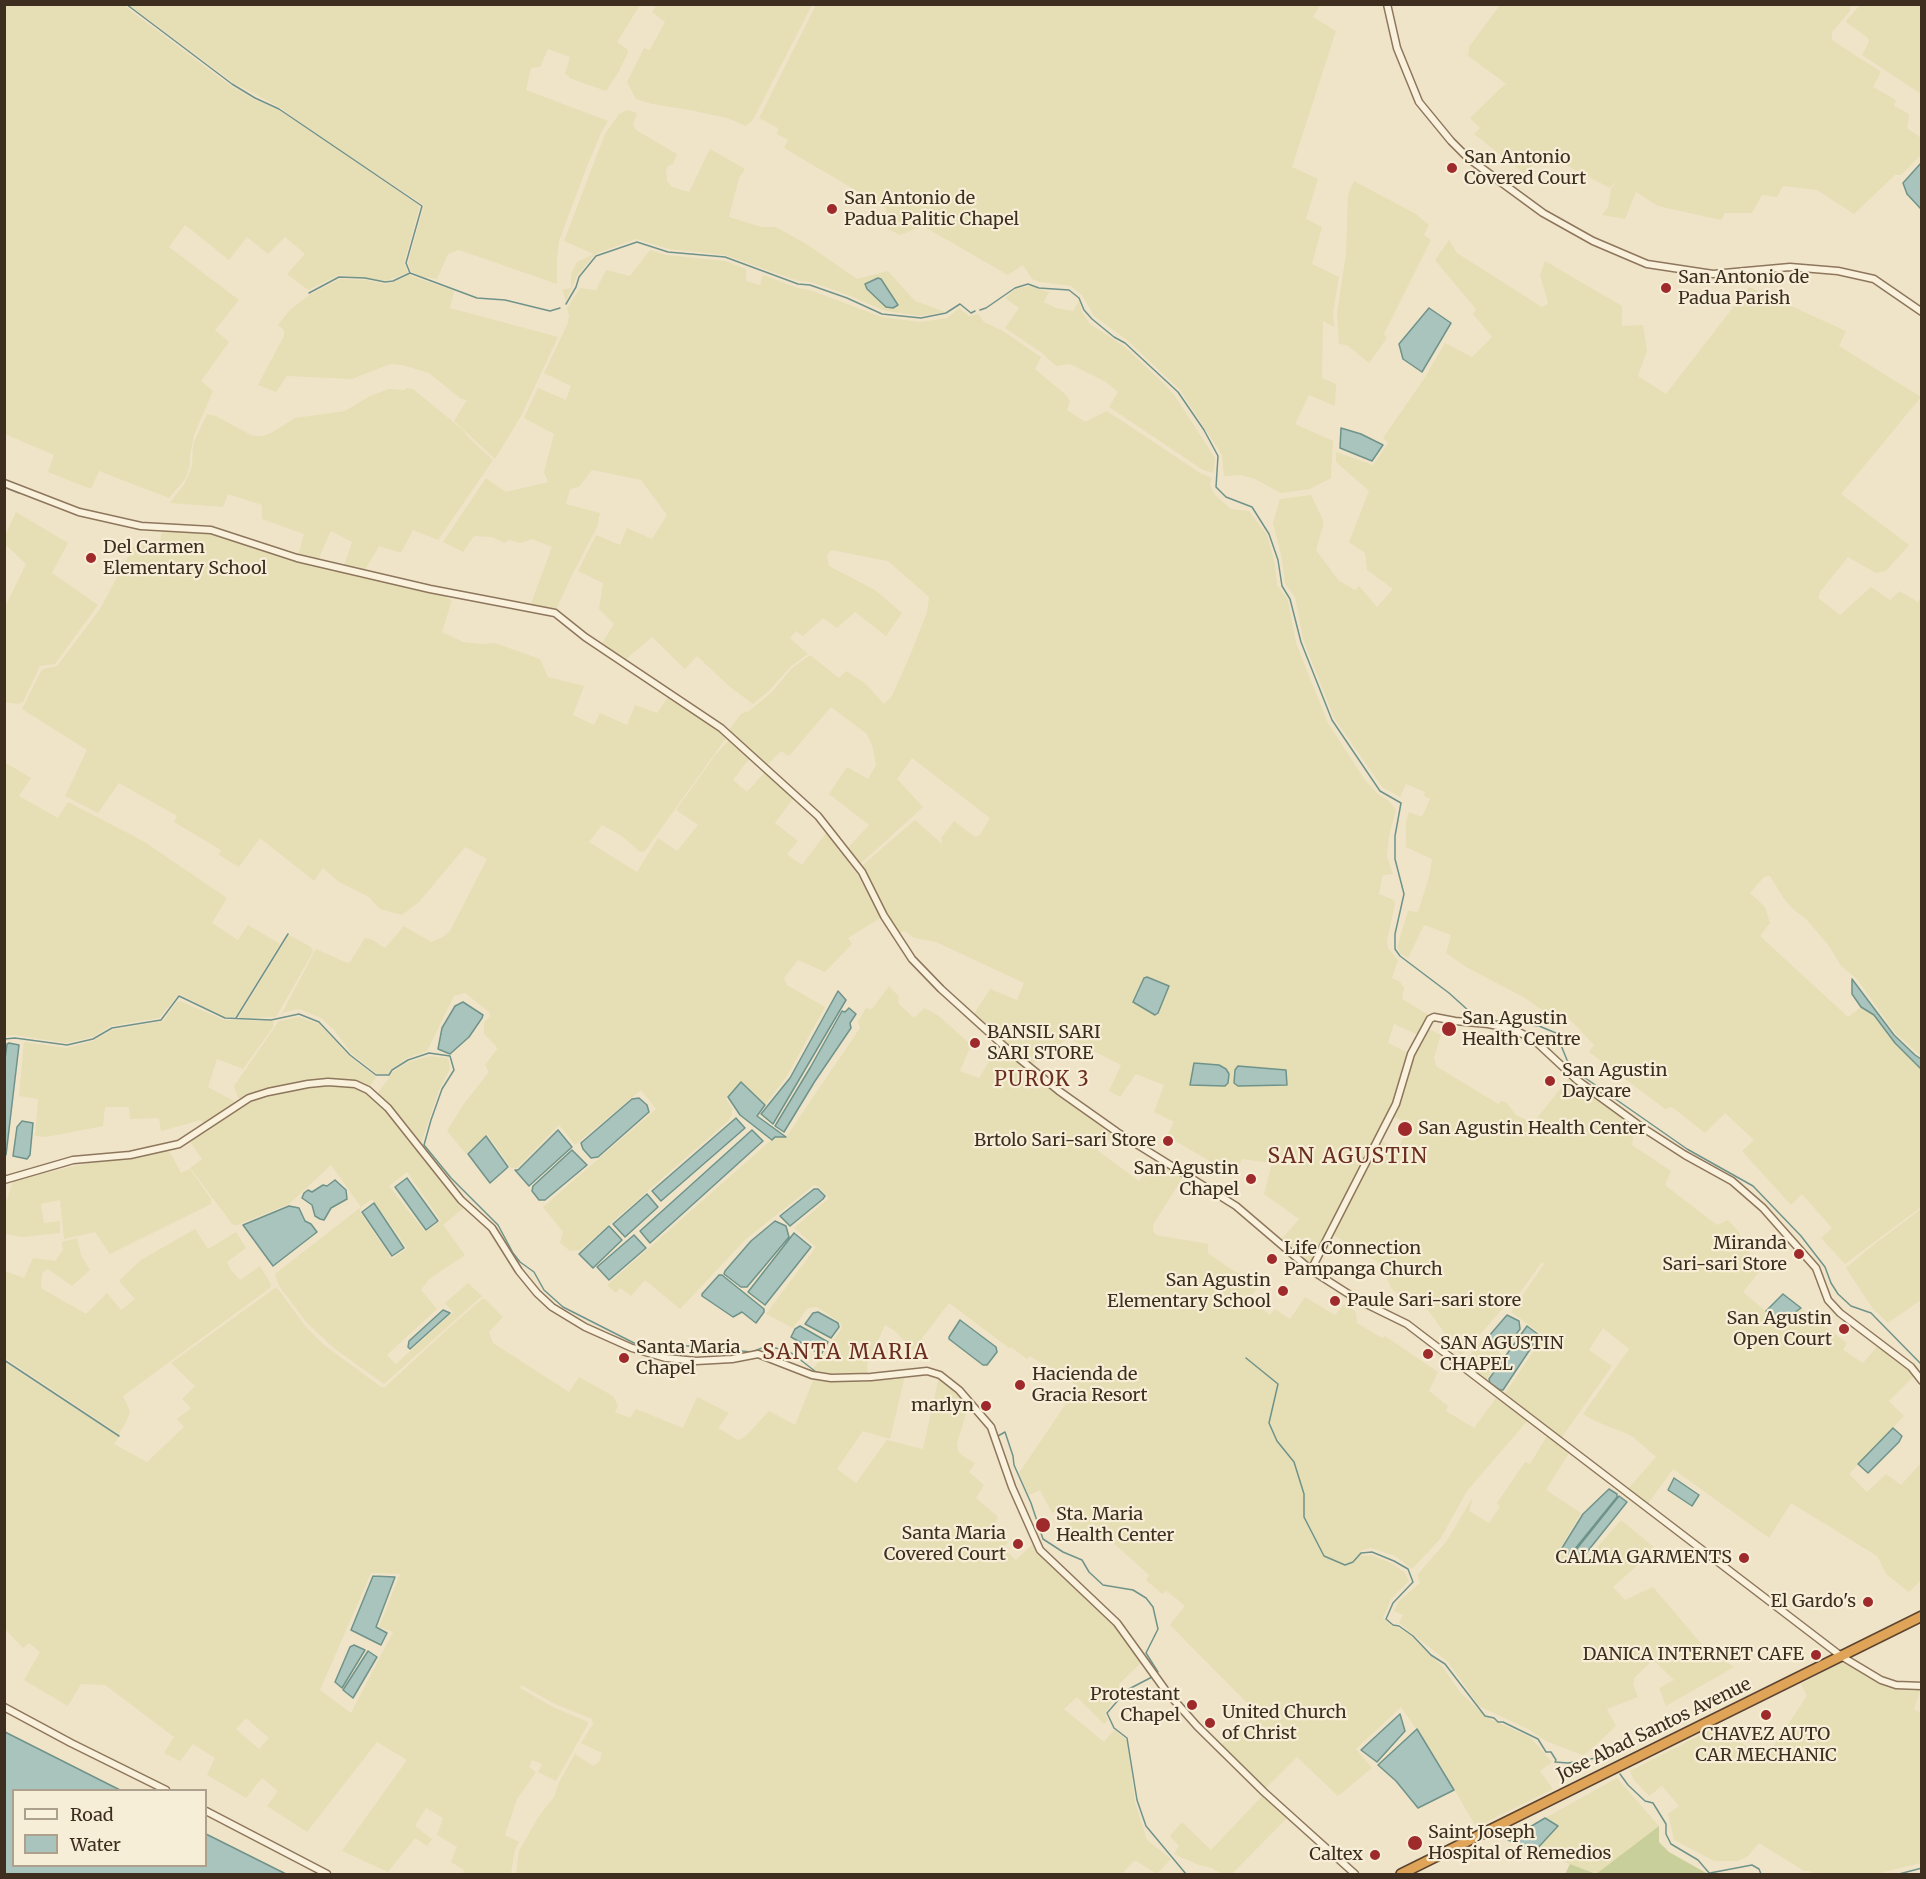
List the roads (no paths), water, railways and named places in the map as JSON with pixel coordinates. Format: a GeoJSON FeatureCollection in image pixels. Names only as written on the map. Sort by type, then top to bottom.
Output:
{"type":"FeatureCollection","features":[{"type":"Feature","properties":{"kind":"highway","name":"Jose Abad Santos Avenue"},"geometry":{"type":"LineString","coordinates":[[1401,1875],[1922,1616]]}},
{"type":"Feature","properties":{"kind":"street"},"geometry":{"type":"LineString","coordinates":[[1388,4],[1397,48],[1419,102],[1450,141],[1468,158],[1543,213],[1593,241],[1647,264],[1713,274],[1790,267],[1839,271],[1874,279],[1922,312]]}},
{"type":"Feature","properties":{"kind":"street"},"geometry":{"type":"LineString","coordinates":[[4,483],[79,512],[141,526],[211,530],[297,558],[430,589],[555,613],[585,637],[721,728],[818,816],[862,872],[884,916],[912,959],[941,989],[1005,1047],[1059,1091],[1117,1132],[1236,1206],[1311,1270],[1358,1300],[1407,1324],[1841,1656],[1881,1680],[1896,1685],[1922,1686]]}},
{"type":"Feature","properties":{"kind":"street"},"geometry":{"type":"LineString","coordinates":[[1311,1270],[1396,1104],[1412,1054],[1430,1019],[1434,1017],[1455,1022],[1488,1024],[1513,1029],[1534,1040],[1577,1080],[1622,1113],[1685,1155],[1732,1181],[1763,1208],[1816,1268],[1828,1300],[1839,1313],[1911,1367],[1922,1381]]}},
{"type":"Feature","properties":{"kind":"street"},"geometry":{"type":"LineString","coordinates":[[4,1180],[73,1160],[130,1155],[179,1144],[249,1098],[268,1092],[328,1082],[355,1084],[368,1090],[388,1108],[461,1200],[492,1228],[519,1271],[537,1293],[552,1307],[585,1327],[632,1348],[666,1358],[696,1361],[723,1360],[758,1354],[812,1375],[831,1378],[871,1377],[927,1371],[940,1375],[959,1390],[991,1427],[1012,1487],[1040,1550],[1117,1623],[1166,1691],[1230,1759],[1355,1875]]}},
{"type":"Feature","properties":{"kind":"street"},"geometry":{"type":"LineString","coordinates":[[4,1707],[162,1789]]}},
{"type":"Feature","properties":{"kind":"street"},"geometry":{"type":"LineString","coordinates":[[207,1812],[327,1875]]}},
{"type":"Feature","properties":{"kind":"water"},"geometry":{"type":"Polygon","coordinates":[[[1921,163],[1921,209],[1907,194],[1903,183],[1921,163]]]}},
{"type":"Feature","properties":{"kind":"water"},"geometry":{"type":"Polygon","coordinates":[[[878,278],[881,279],[898,305],[893,308],[886,307],[867,289],[865,284],[878,278]]]}},
{"type":"Feature","properties":{"kind":"water"},"geometry":{"type":"Polygon","coordinates":[[[1429,308],[1451,323],[1422,372],[1403,359],[1399,344],[1429,308]]]}},
{"type":"Feature","properties":{"kind":"water"},"geometry":{"type":"Polygon","coordinates":[[[1341,428],[1361,434],[1383,445],[1372,461],[1340,448],[1341,428]]]}},
{"type":"Feature","properties":{"kind":"water"},"geometry":{"type":"Polygon","coordinates":[[[1147,977],[1169,986],[1158,1013],[1155,1015],[1133,1002],[1144,978],[1147,977]]]}},
{"type":"Feature","properties":{"kind":"water"},"geometry":{"type":"Polygon","coordinates":[[[1852,979],[1894,1035],[1921,1059],[1921,1069],[1895,1043],[1874,1015],[1861,1007],[1852,994],[1852,979]]]}},
{"type":"Feature","properties":{"kind":"water"},"geometry":{"type":"Polygon","coordinates":[[[838,991],[846,1000],[773,1124],[761,1114],[790,1078],[838,991]]]}},
{"type":"Feature","properties":{"kind":"water"},"geometry":{"type":"Polygon","coordinates":[[[463,1002],[483,1015],[469,1037],[450,1054],[438,1049],[442,1028],[455,1006],[463,1002]]]}},
{"type":"Feature","properties":{"kind":"water"},"geometry":{"type":"Polygon","coordinates":[[[849,1008],[856,1014],[850,1023],[851,1028],[784,1132],[775,1126],[842,1011],[845,1012],[849,1008]]]}},
{"type":"Feature","properties":{"kind":"water"},"geometry":{"type":"Polygon","coordinates":[[[9,1043],[19,1045],[6,1155],[4,1155],[4,1067],[9,1043]]]}},
{"type":"Feature","properties":{"kind":"water"},"geometry":{"type":"Polygon","coordinates":[[[1194,1063],[1219,1065],[1226,1069],[1229,1074],[1228,1083],[1225,1086],[1190,1085],[1194,1063]]]}},
{"type":"Feature","properties":{"kind":"water"},"geometry":{"type":"Polygon","coordinates":[[[1238,1066],[1286,1070],[1287,1085],[1238,1086],[1234,1083],[1235,1070],[1238,1066]]]}},
{"type":"Feature","properties":{"kind":"water"},"geometry":{"type":"Polygon","coordinates":[[[741,1082],[765,1105],[757,1116],[786,1137],[775,1137],[772,1140],[740,1115],[728,1097],[741,1082]]]}},
{"type":"Feature","properties":{"kind":"water"},"geometry":{"type":"Polygon","coordinates":[[[639,1098],[647,1105],[649,1112],[598,1157],[591,1158],[581,1143],[632,1099],[639,1098]]]}},
{"type":"Feature","properties":{"kind":"water"},"geometry":{"type":"Polygon","coordinates":[[[736,1118],[745,1128],[661,1201],[652,1191],[736,1118]]]}},
{"type":"Feature","properties":{"kind":"water"},"geometry":{"type":"Polygon","coordinates":[[[22,1121],[33,1123],[30,1155],[27,1159],[13,1156],[17,1127],[22,1121]]]}},
{"type":"Feature","properties":{"kind":"water"},"geometry":{"type":"Polygon","coordinates":[[[558,1130],[572,1147],[529,1186],[515,1170],[518,1170],[558,1130]]]}},
{"type":"Feature","properties":{"kind":"water"},"geometry":{"type":"Polygon","coordinates":[[[752,1130],[763,1141],[650,1243],[640,1231],[752,1130]]]}},
{"type":"Feature","properties":{"kind":"water"},"geometry":{"type":"Polygon","coordinates":[[[486,1136],[508,1167],[490,1183],[468,1154],[486,1136]]]}},
{"type":"Feature","properties":{"kind":"water"},"geometry":{"type":"Polygon","coordinates":[[[572,1150],[587,1165],[545,1200],[539,1200],[532,1191],[533,1186],[572,1150]]]}},
{"type":"Feature","properties":{"kind":"water"},"geometry":{"type":"Polygon","coordinates":[[[407,1178],[438,1221],[426,1230],[395,1187],[407,1178]]]}},
{"type":"Feature","properties":{"kind":"water"},"geometry":{"type":"Polygon","coordinates":[[[335,1180],[346,1190],[347,1199],[331,1208],[324,1220],[320,1219],[315,1216],[312,1205],[302,1198],[308,1190],[312,1192],[335,1180]]]}},
{"type":"Feature","properties":{"kind":"water"},"geometry":{"type":"Polygon","coordinates":[[[814,1189],[818,1189],[825,1196],[790,1226],[780,1216],[814,1189]]]}},
{"type":"Feature","properties":{"kind":"water"},"geometry":{"type":"Polygon","coordinates":[[[647,1194],[658,1207],[625,1237],[613,1224],[647,1194]]]}},
{"type":"Feature","properties":{"kind":"water"},"geometry":{"type":"Polygon","coordinates":[[[374,1203],[404,1248],[392,1256],[362,1212],[374,1203]]]}},
{"type":"Feature","properties":{"kind":"water"},"geometry":{"type":"Polygon","coordinates":[[[289,1206],[299,1208],[305,1221],[311,1224],[317,1232],[273,1266],[243,1225],[289,1206]]]}},
{"type":"Feature","properties":{"kind":"water"},"geometry":{"type":"Polygon","coordinates":[[[775,1221],[786,1226],[789,1237],[747,1287],[741,1287],[724,1274],[725,1271],[751,1241],[775,1221]]]}},
{"type":"Feature","properties":{"kind":"water"},"geometry":{"type":"Polygon","coordinates":[[[609,1226],[622,1240],[593,1268],[579,1254],[609,1226]]]}},
{"type":"Feature","properties":{"kind":"water"},"geometry":{"type":"Polygon","coordinates":[[[794,1233],[811,1247],[765,1305],[748,1292],[794,1233]]]}},
{"type":"Feature","properties":{"kind":"water"},"geometry":{"type":"Polygon","coordinates":[[[634,1235],[646,1248],[609,1280],[597,1267],[634,1235]]]}},
{"type":"Feature","properties":{"kind":"water"},"geometry":{"type":"Polygon","coordinates":[[[719,1275],[722,1275],[764,1309],[756,1323],[742,1312],[733,1317],[702,1296],[719,1275]]]}},
{"type":"Feature","properties":{"kind":"water"},"geometry":{"type":"Polygon","coordinates":[[[1783,1294],[1801,1308],[1780,1323],[1766,1311],[1783,1294]]]}},
{"type":"Feature","properties":{"kind":"water"},"geometry":{"type":"Polygon","coordinates":[[[443,1310],[450,1313],[410,1349],[409,1341],[443,1310]]]}},
{"type":"Feature","properties":{"kind":"water"},"geometry":{"type":"Polygon","coordinates":[[[818,1312],[838,1323],[839,1327],[831,1338],[805,1324],[813,1313],[818,1312]]]}},
{"type":"Feature","properties":{"kind":"water"},"geometry":{"type":"Polygon","coordinates":[[[1507,1315],[1519,1321],[1520,1329],[1506,1348],[1500,1350],[1490,1342],[1489,1336],[1507,1315]]]}},
{"type":"Feature","properties":{"kind":"water"},"geometry":{"type":"Polygon","coordinates":[[[960,1320],[996,1347],[997,1352],[987,1365],[983,1365],[949,1339],[960,1320]]]}},
{"type":"Feature","properties":{"kind":"water"},"geometry":{"type":"Polygon","coordinates":[[[800,1326],[828,1342],[822,1353],[820,1354],[791,1337],[795,1329],[800,1326]]]}},
{"type":"Feature","properties":{"kind":"water"},"geometry":{"type":"Polygon","coordinates":[[[1527,1326],[1539,1335],[1503,1390],[1500,1390],[1490,1383],[1489,1379],[1527,1326]]]}},
{"type":"Feature","properties":{"kind":"water"},"geometry":{"type":"Polygon","coordinates":[[[1893,1428],[1902,1436],[1899,1442],[1868,1473],[1858,1464],[1893,1428]]]}},
{"type":"Feature","properties":{"kind":"water"},"geometry":{"type":"Polygon","coordinates":[[[1674,1478],[1699,1495],[1692,1506],[1668,1490],[1674,1478]]]}},
{"type":"Feature","properties":{"kind":"water"},"geometry":{"type":"Polygon","coordinates":[[[1609,1489],[1617,1494],[1617,1497],[1570,1555],[1562,1548],[1583,1514],[1609,1489]]]}},
{"type":"Feature","properties":{"kind":"water"},"geometry":{"type":"Polygon","coordinates":[[[1619,1496],[1627,1502],[1579,1562],[1571,1556],[1619,1496]]]}},
{"type":"Feature","properties":{"kind":"water"},"geometry":{"type":"Polygon","coordinates":[[[373,1576],[395,1577],[376,1627],[387,1633],[381,1645],[351,1630],[373,1576]]]}},
{"type":"Feature","properties":{"kind":"water"},"geometry":{"type":"Polygon","coordinates":[[[354,1645],[365,1650],[342,1688],[335,1682],[350,1647],[354,1645]]]}},
{"type":"Feature","properties":{"kind":"water"},"geometry":{"type":"Polygon","coordinates":[[[368,1651],[377,1657],[353,1698],[343,1690],[368,1651]]]}},
{"type":"Feature","properties":{"kind":"water"},"geometry":{"type":"Polygon","coordinates":[[[1400,1714],[1405,1731],[1377,1762],[1361,1750],[1400,1714]]]}},
{"type":"Feature","properties":{"kind":"water"},"geometry":{"type":"Polygon","coordinates":[[[1417,1729],[1454,1790],[1418,1808],[1396,1781],[1378,1765],[1417,1729]]]}},
{"type":"Feature","properties":{"kind":"water"},"geometry":{"type":"Polygon","coordinates":[[[5,1732],[118,1789],[12,1789],[12,1867],[207,1867],[207,1834],[286,1874],[5,1874],[5,1732]]]}},
{"type":"Feature","properties":{"kind":"water"},"geometry":{"type":"Polygon","coordinates":[[[1545,1818],[1558,1826],[1535,1851],[1508,1840],[1545,1818]]]}},
{"type":"Feature","properties":{"kind":"waterway"},"geometry":{"type":"LineString","coordinates":[[126,4],[232,84],[279,109],[422,206],[406,263],[410,273],[477,298],[505,300],[550,311],[560,308]]}},
{"type":"Feature","properties":{"kind":"waterway"},"geometry":{"type":"LineString","coordinates":[[566,304],[579,277],[596,256],[637,242],[668,252],[725,257],[798,284],[810,285],[847,298],[882,314],[921,318],[946,313],[960,304],[971,313],[975,311]]}},
{"type":"Feature","properties":{"kind":"waterway"},"geometry":{"type":"LineString","coordinates":[[309,293],[339,277],[365,278],[385,282],[410,273]]}},
{"type":"Feature","properties":{"kind":"waterway"},"geometry":{"type":"LineString","coordinates":[[980,310],[1015,288],[1028,284],[1039,288],[1069,290],[1079,298],[1084,310],[1092,319],[1125,343],[1178,392],[1204,430],[1218,456],[1216,487],[1226,497],[1252,507],[1269,534],[1278,560],[1282,586],[1290,599],[1301,642],[1332,720],[1380,791],[1401,803],[1395,836],[1395,859],[1404,894],[1395,934],[1395,949],[1400,956],[1469,1011],[1483,1019],[1539,1026],[1556,1033],[1567,1060],[1581,1075],[1687,1149],[1753,1186],[1801,1236],[1825,1267],[1838,1294],[1851,1306],[1871,1313],[1922,1365]]}},
{"type":"Feature","properties":{"kind":"waterway"},"geometry":{"type":"LineString","coordinates":[[4,487],[19,493]]}},
{"type":"Feature","properties":{"kind":"waterway"},"geometry":{"type":"LineString","coordinates":[[236,1018],[288,934]]}},
{"type":"Feature","properties":{"kind":"waterway"},"geometry":{"type":"LineString","coordinates":[[4,1039],[15,1038],[67,1045],[93,1039],[112,1028],[161,1020],[179,996],[225,1018],[271,1020],[299,1014],[319,1022],[350,1055],[376,1075],[389,1075],[392,1070],[408,1060],[429,1053],[450,1056],[454,1070],[442,1089],[424,1145],[451,1178],[498,1225],[520,1262],[534,1272],[544,1290],[563,1307],[634,1343],[661,1348],[677,1345],[752,1352],[767,1346],[793,1354],[816,1372]]}},
{"type":"Feature","properties":{"kind":"waterway"},"geometry":{"type":"LineString","coordinates":[[1246,1358],[1278,1384],[1269,1423],[1277,1441],[1294,1462],[1304,1494],[1304,1517],[1324,1556],[1345,1565],[1353,1562],[1361,1553],[1372,1552],[1408,1569],[1413,1582],[1393,1603],[1386,1619],[1413,1636],[1431,1655],[1445,1664],[1485,1716],[1538,1739],[1546,1752],[1551,1752],[1555,1762],[1568,1763],[1596,1758],[1612,1758]]}},
{"type":"Feature","properties":{"kind":"waterway"},"geometry":{"type":"LineString","coordinates":[[4,1360],[119,1436]]}},
{"type":"Feature","properties":{"kind":"waterway"},"geometry":{"type":"LineString","coordinates":[[998,1436],[1005,1432],[1014,1465],[1031,1503],[1043,1539],[1063,1552],[1082,1560],[1089,1572],[1103,1585],[1133,1590],[1146,1598],[1153,1607],[1158,1629],[1146,1653],[1158,1672],[1155,1674]]}},
{"type":"Feature","properties":{"kind":"waterway"},"geometry":{"type":"LineString","coordinates":[[1152,1677],[1127,1690],[1107,1713],[1114,1728],[1127,1738],[1137,1800],[1146,1826],[1186,1874]]}},
{"type":"Feature","properties":{"kind":"waterway"},"geometry":{"type":"LineString","coordinates":[[1620,1774],[1645,1801],[1653,1803],[1666,1824],[1666,1834],[1671,1844],[1698,1860],[1710,1874]]}},
{"type":"Feature","properties":{"kind":"waterway"},"geometry":{"type":"LineString","coordinates":[[1710,1873],[1752,1865],[1759,1869],[1761,1874]]}},
{"type":"Feature","properties":{"kind":"waterway"},"geometry":{"type":"LineString","coordinates":[[1899,1874],[1922,1868]]}},
{"type":"Feature","properties":{"kind":"place","name":"San Antonio Covered Court"},"geometry":{"type":"Point","coordinates":[1452,168]}},
{"type":"Feature","properties":{"kind":"place","name":"San Antonio de Padua Palitic Chapel"},"geometry":{"type":"Point","coordinates":[832,209]}},
{"type":"Feature","properties":{"kind":"place","name":"San Antonio de Padua Parish"},"geometry":{"type":"Point","coordinates":[1666,288]}},
{"type":"Feature","properties":{"kind":"place","name":"Del Carmen Elementary School"},"geometry":{"type":"Point","coordinates":[91,558]}},
{"type":"Feature","properties":{"kind":"place","name":"San Agustin Health Centre"},"geometry":{"type":"Point","coordinates":[1449,1029]}},
{"type":"Feature","properties":{"kind":"place","name":"BANSIL SARI SARI STORE"},"geometry":{"type":"Point","coordinates":[975,1043]}},
{"type":"Feature","properties":{"kind":"place","name":"San Agustin Daycare"},"geometry":{"type":"Point","coordinates":[1550,1081]}},
{"type":"Feature","properties":{"kind":"place","name":"San Agustin Health Center"},"geometry":{"type":"Point","coordinates":[1405,1129]}},
{"type":"Feature","properties":{"kind":"place","name":"Brtolo Sari-sari Store"},"geometry":{"type":"Point","coordinates":[1168,1141]}},
{"type":"Feature","properties":{"kind":"place","name":"San Agustin Chapel"},"geometry":{"type":"Point","coordinates":[1251,1179]}},
{"type":"Feature","properties":{"kind":"place","name":"Miranda Sari-sari Store"},"geometry":{"type":"Point","coordinates":[1799,1254]}},
{"type":"Feature","properties":{"kind":"place","name":"Life Connection Pampanga Church"},"geometry":{"type":"Point","coordinates":[1272,1259]}},
{"type":"Feature","properties":{"kind":"place","name":"San Agustin Elementary School"},"geometry":{"type":"Point","coordinates":[1283,1291]}},
{"type":"Feature","properties":{"kind":"place","name":"Paule Sari-sari store"},"geometry":{"type":"Point","coordinates":[1335,1301]}},
{"type":"Feature","properties":{"kind":"place","name":"San Agustin Open Court"},"geometry":{"type":"Point","coordinates":[1844,1329]}},
{"type":"Feature","properties":{"kind":"place","name":"SAN AGUSTIN CHAPEL"},"geometry":{"type":"Point","coordinates":[1428,1354]}},
{"type":"Feature","properties":{"kind":"place","name":"Santa Maria Chapel"},"geometry":{"type":"Point","coordinates":[624,1358]}},
{"type":"Feature","properties":{"kind":"place","name":"Hacienda de Gracia Resort"},"geometry":{"type":"Point","coordinates":[1020,1385]}},
{"type":"Feature","properties":{"kind":"place","name":"marlyn"},"geometry":{"type":"Point","coordinates":[986,1406]}},
{"type":"Feature","properties":{"kind":"place","name":"Sta. Maria Health Center"},"geometry":{"type":"Point","coordinates":[1043,1525]}},
{"type":"Feature","properties":{"kind":"place","name":"Santa Maria Covered Court"},"geometry":{"type":"Point","coordinates":[1018,1544]}},
{"type":"Feature","properties":{"kind":"place","name":"CALMA GARMENTS"},"geometry":{"type":"Point","coordinates":[1744,1558]}},
{"type":"Feature","properties":{"kind":"place","name":"El Gardo's"},"geometry":{"type":"Point","coordinates":[1868,1602]}},
{"type":"Feature","properties":{"kind":"place","name":"DANICA INTERNET CAFE"},"geometry":{"type":"Point","coordinates":[1816,1655]}},
{"type":"Feature","properties":{"kind":"place","name":"Protestant Chapel"},"geometry":{"type":"Point","coordinates":[1192,1705]}},
{"type":"Feature","properties":{"kind":"place","name":"CHAVEZ AUTO CAR MECHANIC"},"geometry":{"type":"Point","coordinates":[1766,1715]}},
{"type":"Feature","properties":{"kind":"place","name":"United Church of Christ"},"geometry":{"type":"Point","coordinates":[1210,1723]}},
{"type":"Feature","properties":{"kind":"place","name":"Saint Joseph Hospital of Remedios"},"geometry":{"type":"Point","coordinates":[1415,1843]}},
{"type":"Feature","properties":{"kind":"place","name":"Caltex"},"geometry":{"type":"Point","coordinates":[1375,1855]}},
{"type":"Feature","properties":{"kind":"district","name":"PUROK 3"},"geometry":{"type":"Point","coordinates":[1042,1080]}},
{"type":"Feature","properties":{"kind":"district","name":"SAN AGUSTIN"},"geometry":{"type":"Point","coordinates":[1348,1157]}},
{"type":"Feature","properties":{"kind":"district","name":"SANTA MARIA"},"geometry":{"type":"Point","coordinates":[846,1353]}}]}
